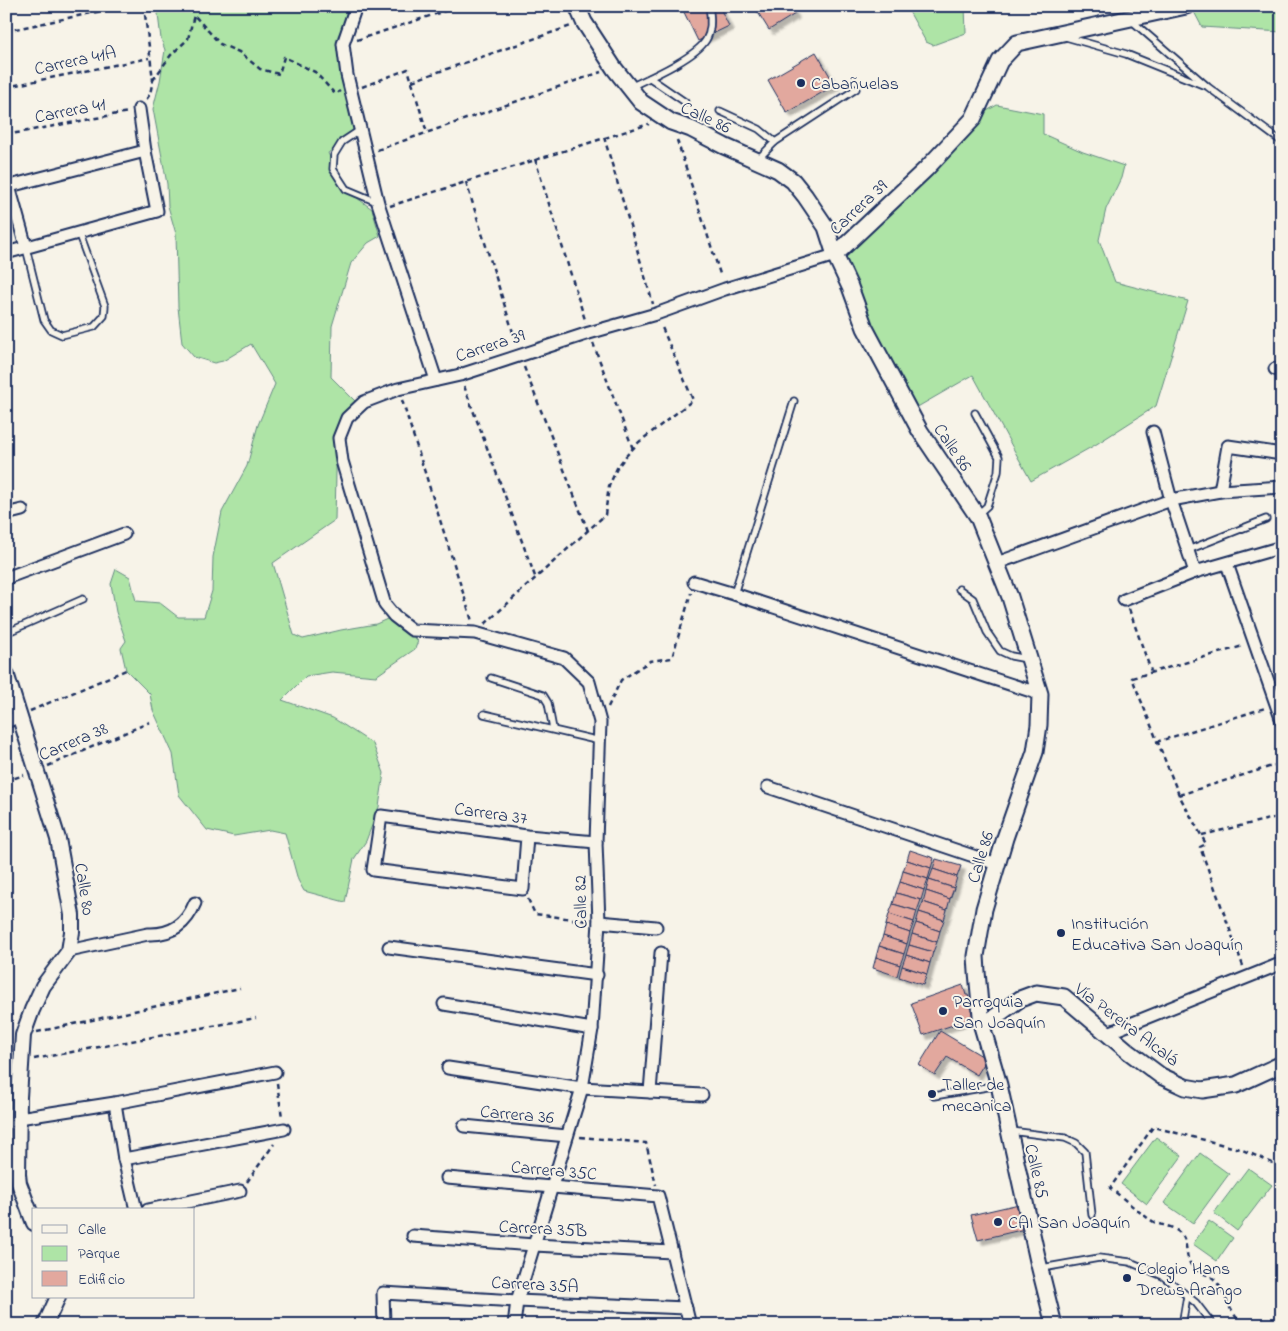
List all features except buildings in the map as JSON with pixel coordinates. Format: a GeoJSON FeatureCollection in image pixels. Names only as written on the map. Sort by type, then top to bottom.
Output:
{"type":"FeatureCollection","features":[{"type":"Feature","properties":{"kind":"main road","name":"Calle 86"},"geometry":{"type":"LineString","coordinates":[[577,6],[584,22],[614,68],[641,102],[672,122],[778,170],[799,188],[826,227],[865,328],[920,431],[976,515],[997,562],[1040,694],[1040,725],[1035,752],[997,864],[984,909],[976,956],[982,1026]]}},
{"type":"Feature","properties":{"kind":"main road","name":"Carrera 39"},"geometry":{"type":"LineString","coordinates":[[835,254],[926,169],[973,119],[1000,61],[1017,43],[1186,6]]}},
{"type":"Feature","properties":{"kind":"main road","name":"Vía Pereira Alcalá"},"geometry":{"type":"LineString","coordinates":[[982,1026],[1020,999],[1036,993],[1064,997],[1161,1076],[1184,1087],[1202,1090],[1236,1085],[1282,1064]]}},
{"type":"Feature","properties":{"kind":"main road","name":"Calle 85"},"geometry":{"type":"LineString","coordinates":[[982,1026],[1009,1130],[1054,1325]]}},
{"type":"Feature","properties":{"kind":"street"},"geometry":{"type":"LineString","coordinates":[[356,6],[343,44],[347,75],[380,206],[436,380]]}},
{"type":"Feature","properties":{"kind":"street"},"geometry":{"type":"LineString","coordinates":[[6,253],[157,211],[139,109]]}},
{"type":"Feature","properties":{"kind":"street"},"geometry":{"type":"LineString","coordinates":[[26,247],[8,186],[145,151]]}},
{"type":"Feature","properties":{"kind":"street","name":"Carrera 39"},"geometry":{"type":"LineString","coordinates":[[394,616],[385,605],[342,461],[339,438],[347,418],[364,402],[398,389],[460,375],[589,333],[656,314],[835,254]]}},
{"type":"Feature","properties":{"kind":"street"},"geometry":{"type":"LineString","coordinates":[[1153,432],[1195,572]]}},
{"type":"Feature","properties":{"kind":"street"},"geometry":{"type":"LineString","coordinates":[[1220,491],[1228,446],[1282,454]]}},
{"type":"Feature","properties":{"kind":"street"},"geometry":{"type":"LineString","coordinates":[[997,562],[1172,500],[1220,491],[1282,486]]}},
{"type":"Feature","properties":{"kind":"street"},"geometry":{"type":"LineString","coordinates":[[6,514],[22,510]]}},
{"type":"Feature","properties":{"kind":"street"},"geometry":{"type":"LineString","coordinates":[[6,578],[124,534]]}},
{"type":"Feature","properties":{"kind":"street"},"geometry":{"type":"LineString","coordinates":[[1125,600],[1195,572],[1282,547]]}},
{"type":"Feature","properties":{"kind":"street"},"geometry":{"type":"LineString","coordinates":[[1227,564],[1282,721]]}},
{"type":"Feature","properties":{"kind":"street"},"geometry":{"type":"LineString","coordinates":[[694,582],[1040,694]]}},
{"type":"Feature","properties":{"kind":"street","name":"Calle 82"},"geometry":{"type":"LineString","coordinates":[[394,616],[412,630],[476,633],[564,658],[589,682],[600,722],[596,842],[599,922],[592,1030],[582,1088],[517,1301],[514,1325]]}},
{"type":"Feature","properties":{"kind":"street","name":"Calle 80"},"geometry":{"type":"LineString","coordinates":[[6,673],[38,770],[58,839],[72,915],[69,951],[43,986],[23,1035],[19,1118],[19,1183],[32,1218]]}},
{"type":"Feature","properties":{"kind":"street"},"geometry":{"type":"LineString","coordinates":[[6,722],[20,716]]}},
{"type":"Feature","properties":{"kind":"street"},"geometry":{"type":"LineString","coordinates":[[768,787],[997,864]]}},
{"type":"Feature","properties":{"kind":"street","name":"Carrera 37"},"geometry":{"type":"LineString","coordinates":[[523,889],[373,870],[381,816],[527,836],[596,842]]}},
{"type":"Feature","properties":{"kind":"street"},"geometry":{"type":"LineString","coordinates":[[523,889],[527,836]]}},
{"type":"Feature","properties":{"kind":"street"},"geometry":{"type":"LineString","coordinates":[[69,951],[148,934],[172,931],[191,913],[195,903]]}},
{"type":"Feature","properties":{"kind":"street"},"geometry":{"type":"LineString","coordinates":[[599,922],[656,926]]}},
{"type":"Feature","properties":{"kind":"street"},"geometry":{"type":"LineString","coordinates":[[389,947],[597,975]]}},
{"type":"Feature","properties":{"kind":"street"},"geometry":{"type":"LineString","coordinates":[[650,1092],[661,953]]}},
{"type":"Feature","properties":{"kind":"street"},"geometry":{"type":"LineString","coordinates":[[1108,1034],[1280,964]]}},
{"type":"Feature","properties":{"kind":"street"},"geometry":{"type":"LineString","coordinates":[[444,1004],[592,1030]]}},
{"type":"Feature","properties":{"kind":"street"},"geometry":{"type":"LineString","coordinates":[[448,1068],[582,1088],[702,1095]]}},
{"type":"Feature","properties":{"kind":"street"},"geometry":{"type":"LineString","coordinates":[[19,1118],[115,1103],[275,1072]]}},
{"type":"Feature","properties":{"kind":"street"},"geometry":{"type":"LineString","coordinates":[[115,1103],[124,1159],[136,1208]]}},
{"type":"Feature","properties":{"kind":"street","name":"Carrera 36"},"geometry":{"type":"LineString","coordinates":[[464,1126],[567,1136]]}},
{"type":"Feature","properties":{"kind":"street"},"geometry":{"type":"LineString","coordinates":[[124,1159],[284,1129]]}},
{"type":"Feature","properties":{"kind":"street","name":"Carrera 35C"},"geometry":{"type":"LineString","coordinates":[[447,1178],[658,1196]]}},
{"type":"Feature","properties":{"kind":"street"},"geometry":{"type":"LineString","coordinates":[[158,1208],[240,1191]]}},
{"type":"Feature","properties":{"kind":"street"},"geometry":{"type":"LineString","coordinates":[[658,1196],[690,1325]]}},
{"type":"Feature","properties":{"kind":"street","name":"Carrera 35B"},"geometry":{"type":"LineString","coordinates":[[413,1236],[534,1245],[672,1252]]}},
{"type":"Feature","properties":{"kind":"street","name":"Carrera 35A"},"geometry":{"type":"LineString","coordinates":[[384,1325],[383,1293],[686,1308]]}},
{"type":"Feature","properties":{"kind":"street"},"geometry":{"type":"LineString","coordinates":[[45,1325],[58,1298]]}},
{"type":"Feature","properties":{"kind":"lane"},"geometry":{"type":"LineString","coordinates":[[628,88],[650,78],[701,47],[707,39],[710,30],[709,6]]}},
{"type":"Feature","properties":{"kind":"lane"},"geometry":{"type":"LineString","coordinates":[[1128,18],[1208,87],[1282,142]]}},
{"type":"Feature","properties":{"kind":"lane"},"geometry":{"type":"LineString","coordinates":[[1057,34],[1126,54],[1208,87]]}},
{"type":"Feature","properties":{"kind":"lane"},"geometry":{"type":"LineString","coordinates":[[650,78],[685,102]]}},
{"type":"Feature","properties":{"kind":"lane"},"geometry":{"type":"LineString","coordinates":[[756,160],[775,142],[856,89]]}},
{"type":"Feature","properties":{"kind":"lane"},"geometry":{"type":"LineString","coordinates":[[720,111],[759,129],[775,142]]}},
{"type":"Feature","properties":{"kind":"lane"},"geometry":{"type":"LineString","coordinates":[[360,130],[342,142],[334,155],[334,169],[346,189],[380,206]]}},
{"type":"Feature","properties":{"kind":"lane"},"geometry":{"type":"LineString","coordinates":[[26,247],[44,320],[51,330],[62,335],[94,327],[104,316],[105,306],[78,232]]}},
{"type":"Feature","properties":{"kind":"lane"},"geometry":{"type":"LineString","coordinates":[[734,594],[794,401]]}},
{"type":"Feature","properties":{"kind":"lane"},"geometry":{"type":"LineString","coordinates":[[975,413],[999,456],[998,472],[986,506],[976,515]]}},
{"type":"Feature","properties":{"kind":"lane"},"geometry":{"type":"LineString","coordinates":[[1188,550],[1266,519]]}},
{"type":"Feature","properties":{"kind":"lane"},"geometry":{"type":"LineString","coordinates":[[959,589],[973,599],[987,632],[1000,651],[1011,656],[1029,659]]}},
{"type":"Feature","properties":{"kind":"lane"},"geometry":{"type":"LineString","coordinates":[[6,633],[83,599]]}},
{"type":"Feature","properties":{"kind":"lane"},"geometry":{"type":"LineString","coordinates":[[491,678],[543,695],[548,703],[553,729]]}},
{"type":"Feature","properties":{"kind":"lane"},"geometry":{"type":"LineString","coordinates":[[484,714],[600,741]]}},
{"type":"Feature","properties":{"kind":"lane"},"geometry":{"type":"LineString","coordinates":[[934,1096],[998,1085]]}},
{"type":"Feature","properties":{"kind":"lane"},"geometry":{"type":"LineString","coordinates":[[1009,1130],[1065,1138],[1076,1143],[1085,1152],[1092,1215]]}},
{"type":"Feature","properties":{"kind":"lane"},"geometry":{"type":"LineString","coordinates":[[1040,1269],[1099,1258],[1130,1262],[1163,1276],[1196,1303],[1213,1325]]}},
{"type":"Feature","properties":{"kind":"lane"},"geometry":{"type":"LineString","coordinates":[[1182,1325],[1187,1296]]}},
{"type":"Feature","properties":{"kind":"path"},"geometry":{"type":"LineString","coordinates":[[6,31],[125,6]]}},
{"type":"Feature","properties":{"kind":"path"},"geometry":{"type":"LineString","coordinates":[[139,109],[150,94],[153,80],[144,6]]}},
{"type":"Feature","properties":{"kind":"path"},"geometry":{"type":"LineString","coordinates":[[343,44],[460,6]]}},
{"type":"Feature","properties":{"kind":"path"},"geometry":{"type":"LineString","coordinates":[[153,80],[171,55],[188,39],[194,14],[220,44],[239,52],[260,69],[279,74],[284,57],[315,72],[334,94],[408,69],[426,133]]}},
{"type":"Feature","properties":{"kind":"path"},"geometry":{"type":"LineString","coordinates":[[412,81],[584,22]]}},
{"type":"Feature","properties":{"kind":"path","name":"Carrera 41A"},"geometry":{"type":"LineString","coordinates":[[6,87],[149,58]]}},
{"type":"Feature","properties":{"kind":"path"},"geometry":{"type":"LineString","coordinates":[[366,154],[614,68]]}},
{"type":"Feature","properties":{"kind":"path","name":"Carrera 41"},"geometry":{"type":"LineString","coordinates":[[6,135],[139,109]]}},
{"type":"Feature","properties":{"kind":"path"},"geometry":{"type":"LineString","coordinates":[[380,206],[466,182],[646,124],[672,122],[725,290]]}},
{"type":"Feature","properties":{"kind":"path"},"geometry":{"type":"LineString","coordinates":[[398,389],[476,633],[605,515],[609,486],[617,468],[633,449],[693,400],[656,314],[604,137]]}},
{"type":"Feature","properties":{"kind":"path"},"geometry":{"type":"LineString","coordinates":[[536,159],[589,333],[633,449]]}},
{"type":"Feature","properties":{"kind":"path"},"geometry":{"type":"LineString","coordinates":[[466,182],[520,355],[588,531]]}},
{"type":"Feature","properties":{"kind":"path"},"geometry":{"type":"LineString","coordinates":[[460,375],[536,580]]}},
{"type":"Feature","properties":{"kind":"path"},"geometry":{"type":"LineString","coordinates":[[600,722],[621,680],[650,661],[672,658],[694,582]]}},
{"type":"Feature","properties":{"kind":"path"},"geometry":{"type":"LineString","coordinates":[[1125,600],[1151,672]]}},
{"type":"Feature","properties":{"kind":"path"},"geometry":{"type":"LineString","coordinates":[[1247,977],[1200,847],[1206,844],[1179,795],[1156,742],[1132,678],[1254,643]]}},
{"type":"Feature","properties":{"kind":"path"},"geometry":{"type":"LineString","coordinates":[[20,716],[126,670]]}},
{"type":"Feature","properties":{"kind":"path"},"geometry":{"type":"LineString","coordinates":[[1156,742],[1276,704]]}},
{"type":"Feature","properties":{"kind":"path","name":"Carrera 38"},"geometry":{"type":"LineString","coordinates":[[6,781],[38,770],[150,722]]}},
{"type":"Feature","properties":{"kind":"path"},"geometry":{"type":"LineString","coordinates":[[1179,795],[1282,763]]}},
{"type":"Feature","properties":{"kind":"path"},"geometry":{"type":"LineString","coordinates":[[1202,835],[1282,816]]}},
{"type":"Feature","properties":{"kind":"path"},"geometry":{"type":"LineString","coordinates":[[523,889],[535,914],[599,922]]}},
{"type":"Feature","properties":{"kind":"path"},"geometry":{"type":"LineString","coordinates":[[23,1035],[240,988]]}},
{"type":"Feature","properties":{"kind":"path"},"geometry":{"type":"LineString","coordinates":[[21,1061],[256,1018]]}},
{"type":"Feature","properties":{"kind":"path"},"geometry":{"type":"LineString","coordinates":[[240,1191],[284,1129],[275,1072]]}},
{"type":"Feature","properties":{"kind":"path"},"geometry":{"type":"LineString","coordinates":[[1244,1325],[1234,1317],[1227,1300],[1215,1280],[1192,1266],[1187,1257],[1185,1240],[1181,1234],[1168,1225],[1156,1222],[1110,1188],[1154,1127],[1240,1149],[1282,1167]]}},
{"type":"Feature","properties":{"kind":"path"},"geometry":{"type":"LineString","coordinates":[[567,1136],[646,1143],[658,1196]]}},
{"type":"Feature","properties":{"kind":"green space"},"geometry":{"type":"Polygon","coordinates":[[[157,6],[353,6],[338,36],[360,130],[328,153],[345,189],[372,209],[380,236],[368,243],[351,263],[332,326],[331,377],[356,402],[337,426],[335,520],[273,563],[294,635],[303,639],[376,624],[394,616],[418,641],[415,649],[376,676],[332,672],[306,676],[282,700],[333,718],[373,744],[384,773],[379,807],[366,841],[354,859],[345,902],[304,891],[298,880],[285,833],[270,830],[234,836],[207,830],[179,795],[173,754],[153,710],[150,694],[126,670],[121,648],[126,641],[116,612],[111,584],[116,569],[130,577],[136,601],[160,603],[178,617],[204,617],[212,591],[213,557],[222,512],[247,466],[258,425],[275,384],[251,344],[223,361],[214,363],[194,357],[182,343],[178,307],[176,234],[168,206],[167,184],[153,109],[165,50],[161,39],[157,6]]]}},
{"type":"Feature","properties":{"kind":"green space"},"geometry":{"type":"Polygon","coordinates":[[[906,6],[965,6],[966,33],[933,45],[926,42],[906,6]]]}},
{"type":"Feature","properties":{"kind":"green space"},"geometry":{"type":"Polygon","coordinates":[[[1191,6],[1282,6],[1282,32],[1202,27],[1191,6]]]}},
{"type":"Feature","properties":{"kind":"green space"},"geometry":{"type":"Polygon","coordinates":[[[997,105],[1043,114],[1043,134],[1083,152],[1124,166],[1121,178],[1106,209],[1099,240],[1115,282],[1188,301],[1156,406],[1095,445],[1031,481],[973,375],[914,409],[872,331],[839,254],[973,119],[997,105]]]}},
{"type":"Feature","properties":{"kind":"green space"},"geometry":{"type":"Polygon","coordinates":[[[1156,1137],[1182,1156],[1147,1204],[1121,1184],[1156,1137]]]}},
{"type":"Feature","properties":{"kind":"green space"},"geometry":{"type":"Polygon","coordinates":[[[1200,1153],[1229,1174],[1193,1223],[1164,1203],[1200,1153]]]}},
{"type":"Feature","properties":{"kind":"green space"},"geometry":{"type":"Polygon","coordinates":[[[1248,1168],[1272,1185],[1237,1231],[1214,1213],[1248,1168]]]}},
{"type":"Feature","properties":{"kind":"green space"},"geometry":{"type":"Polygon","coordinates":[[[1209,1221],[1233,1238],[1217,1261],[1193,1244],[1209,1221]]]}},
{"type":"Feature","properties":{"kind":"place","name":"Cabañuelas"},"geometry":{"type":"Point","coordinates":[801,83]}},
{"type":"Feature","properties":{"kind":"place","name":"Institución Educativa San Joaquín"},"geometry":{"type":"Point","coordinates":[1061,933]}},
{"type":"Feature","properties":{"kind":"place","name":"Parroquia San Joaquín"},"geometry":{"type":"Point","coordinates":[943,1011]}},
{"type":"Feature","properties":{"kind":"place","name":"Taller de mecanica"},"geometry":{"type":"Point","coordinates":[932,1094]}},
{"type":"Feature","properties":{"kind":"place","name":"CAI San Joaquín"},"geometry":{"type":"Point","coordinates":[998,1222]}},
{"type":"Feature","properties":{"kind":"place","name":"Colegio Hans Drews Arango"},"geometry":{"type":"Point","coordinates":[1127,1278]}}]}
